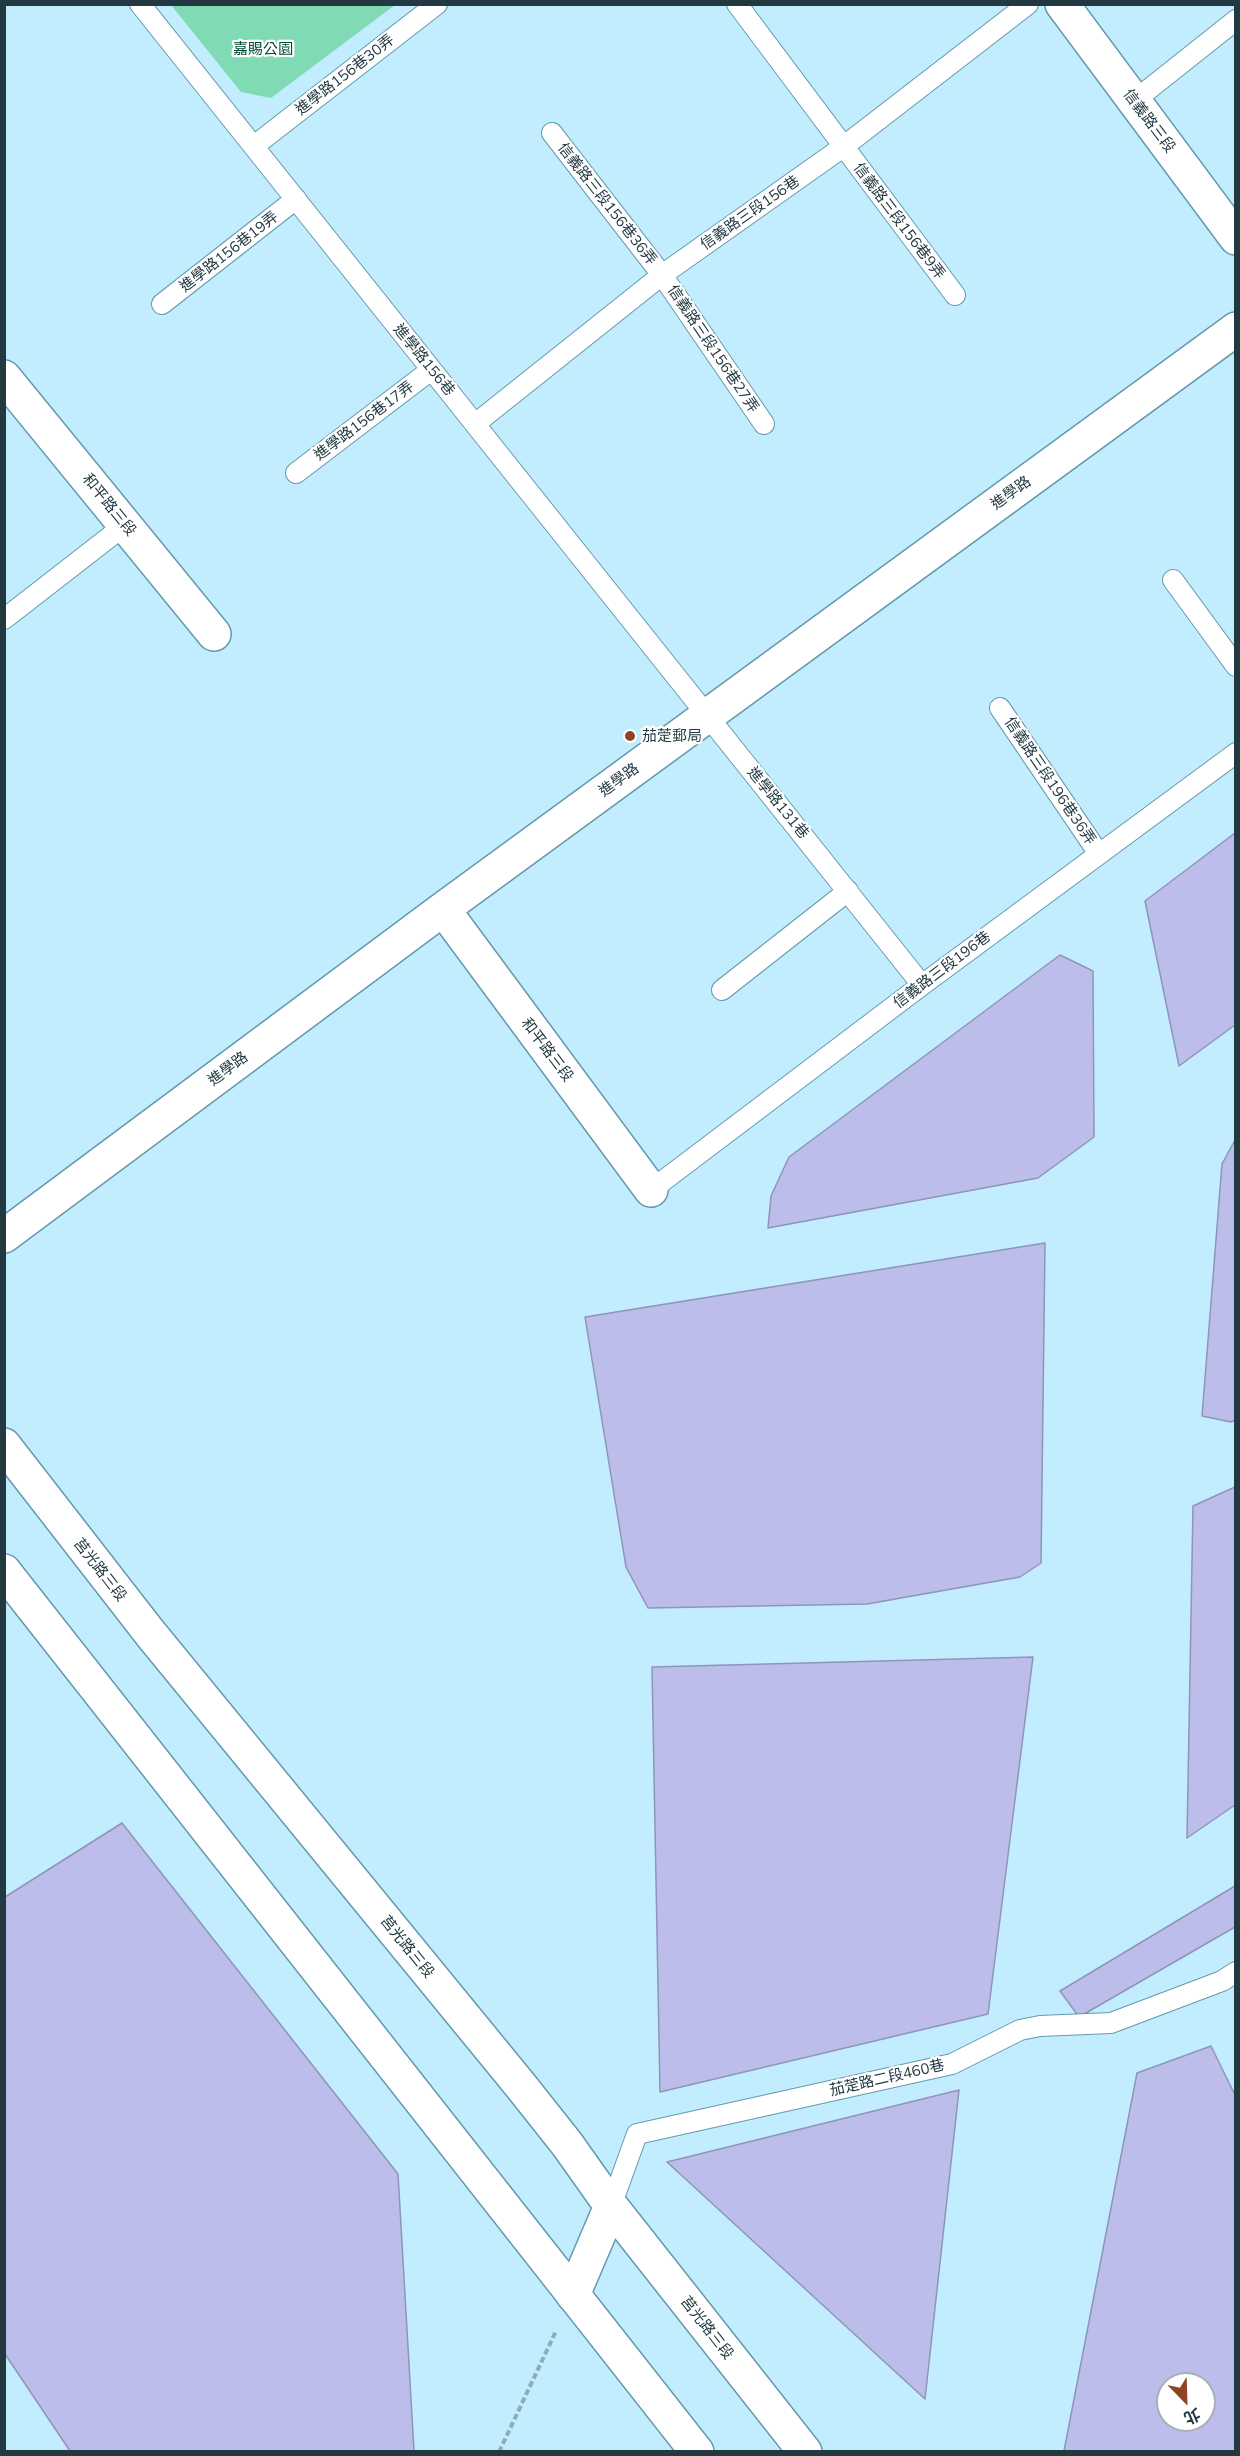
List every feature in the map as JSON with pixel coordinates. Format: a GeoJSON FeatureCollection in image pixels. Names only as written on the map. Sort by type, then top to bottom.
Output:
{"type":"FeatureCollection","features":[{"type":"Feature","properties":{"kind":"street","name":"信義路三段"},"geometry":{"type":"LineString","coordinates":[[1062,4],[1236,238]]}},
{"type":"Feature","properties":{"kind":"street","name":"進學路"},"geometry":{"type":"LineString","coordinates":[[4,1236],[443,909],[1236,329]]}},
{"type":"Feature","properties":{"kind":"street","name":"和平路三段"},"geometry":{"type":"LineString","coordinates":[[4,376],[214,634]]}},
{"type":"Feature","properties":{"kind":"street","name":"和平路三段"},"geometry":{"type":"LineString","coordinates":[[443,909],[651,1190]]}},
{"type":"Feature","properties":{"kind":"street","name":"莒光路三段"},"geometry":{"type":"LineString","coordinates":[[4,1445],[150,1633],[521,2086],[567,2144],[611,2206],[805,2451]]}},
{"type":"Feature","properties":{"kind":"street"},"geometry":{"type":"LineString","coordinates":[[4,1571],[697,2451]]}},
{"type":"Feature","properties":{"kind":"street"},"geometry":{"type":"LineString","coordinates":[[573,2295],[611,2206]]}},
{"type":"Feature","properties":{"kind":"lane","name":"進學路156巷"},"geometry":{"type":"LineString","coordinates":[[140,4],[707,716]]}},
{"type":"Feature","properties":{"kind":"lane","name":"進學路156巷30弄"},"geometry":{"type":"LineString","coordinates":[[254,146],[437,4]]}},
{"type":"Feature","properties":{"kind":"lane","name":"信義路三段156巷9弄"},"geometry":{"type":"LineString","coordinates":[[737,4],[955,295]]}},
{"type":"Feature","properties":{"kind":"lane","name":"信義路三段156巷"},"geometry":{"type":"LineString","coordinates":[[475,424],[662,275],[843,147],[1028,4]]}},
{"type":"Feature","properties":{"kind":"lane"},"geometry":{"type":"LineString","coordinates":[[1134,101],[1236,20]]}},
{"type":"Feature","properties":{"kind":"lane","name":"信義路三段156巷36弄"},"geometry":{"type":"LineString","coordinates":[[552,133],[662,275]]}},
{"type":"Feature","properties":{"kind":"lane","name":"進學路156巷19弄"},"geometry":{"type":"LineString","coordinates":[[162,304],[296,199]]}},
{"type":"Feature","properties":{"kind":"lane","name":"信義路三段156巷27弄"},"geometry":{"type":"LineString","coordinates":[[662,275],[764,423]]}},
{"type":"Feature","properties":{"kind":"lane","name":"進學路156巷17弄"},"geometry":{"type":"LineString","coordinates":[[296,473],[432,370]]}},
{"type":"Feature","properties":{"kind":"lane"},"geometry":{"type":"LineString","coordinates":[[4,619],[125,525]]}},
{"type":"Feature","properties":{"kind":"lane"},"geometry":{"type":"LineString","coordinates":[[1173,580],[1236,666]]}},
{"type":"Feature","properties":{"kind":"lane","name":"信義路三段196巷36弄"},"geometry":{"type":"LineString","coordinates":[[1000,708],[1099,854]]}},
{"type":"Feature","properties":{"kind":"lane","name":"進學路131巷"},"geometry":{"type":"LineString","coordinates":[[707,716],[922,985]]}},
{"type":"Feature","properties":{"kind":"lane","name":"信義路三段196巷"},"geometry":{"type":"LineString","coordinates":[[651,1190],[922,985],[1236,753]]}},
{"type":"Feature","properties":{"kind":"lane"},"geometry":{"type":"LineString","coordinates":[[722,990],[848,891]]}},
{"type":"Feature","properties":{"kind":"lane","name":"茄萣路二段460巷"},"geometry":{"type":"LineString","coordinates":[[611,2206],[637,2134],[952,2064],[1020,2030],[1040,2026],[1111,2023],[1222,1982],[1236,1972]]}},
{"type":"Feature","properties":{"kind":"path"},"geometry":{"type":"LineString","coordinates":[[499,2451],[573,2295]]}},
{"type":"Feature","properties":{"kind":"green space","name":"嘉賜公園"},"geometry":{"type":"Polygon","coordinates":[[[171,5],[395,5],[271,98],[241,92],[171,5]]]}},
{"type":"Feature","properties":{"kind":"water"},"geometry":{"type":"Polygon","coordinates":[[[1235,833],[1235,1025],[1179,1066],[1145,901],[1235,833]]]}},
{"type":"Feature","properties":{"kind":"water"},"geometry":{"type":"Polygon","coordinates":[[[1060,955],[1093,971],[1094,1137],[1038,1178],[768,1228],[771,1196],[789,1157],[1060,955]]]}},
{"type":"Feature","properties":{"kind":"water"},"geometry":{"type":"Polygon","coordinates":[[[1235,1140],[1236,1420],[1231,1422],[1202,1416],[1222,1164],[1235,1140]]]}},
{"type":"Feature","properties":{"kind":"water"},"geometry":{"type":"Polygon","coordinates":[[[1045,1243],[1041,1563],[1020,1577],[867,1604],[648,1608],[626,1567],[585,1317],[1045,1243]]]}},
{"type":"Feature","properties":{"kind":"water"},"geometry":{"type":"Polygon","coordinates":[[[1235,1487],[1235,1805],[1187,1838],[1193,1506],[1235,1487]]]}},
{"type":"Feature","properties":{"kind":"water"},"geometry":{"type":"Polygon","coordinates":[[[1033,1657],[988,2014],[660,2092],[652,1667],[1033,1657]]]}},
{"type":"Feature","properties":{"kind":"water"},"geometry":{"type":"Polygon","coordinates":[[[122,1823],[398,2174],[414,2451],[70,2451],[5,2354],[5,1897],[122,1823]]]}},
{"type":"Feature","properties":{"kind":"water"},"geometry":{"type":"Polygon","coordinates":[[[1235,1886],[1235,1927],[1079,2017],[1060,1991],[1235,1886]]]}},
{"type":"Feature","properties":{"kind":"water"},"geometry":{"type":"Polygon","coordinates":[[[1211,2046],[1235,2095],[1235,2451],[1064,2451],[1137,2073],[1211,2046]]]}},
{"type":"Feature","properties":{"kind":"water"},"geometry":{"type":"Polygon","coordinates":[[[959,2090],[925,2399],[667,2162],[959,2090]]]}},
{"type":"Feature","properties":{"kind":"place","name":"茄萣郵局"},"geometry":{"type":"Point","coordinates":[630,736]}}]}
